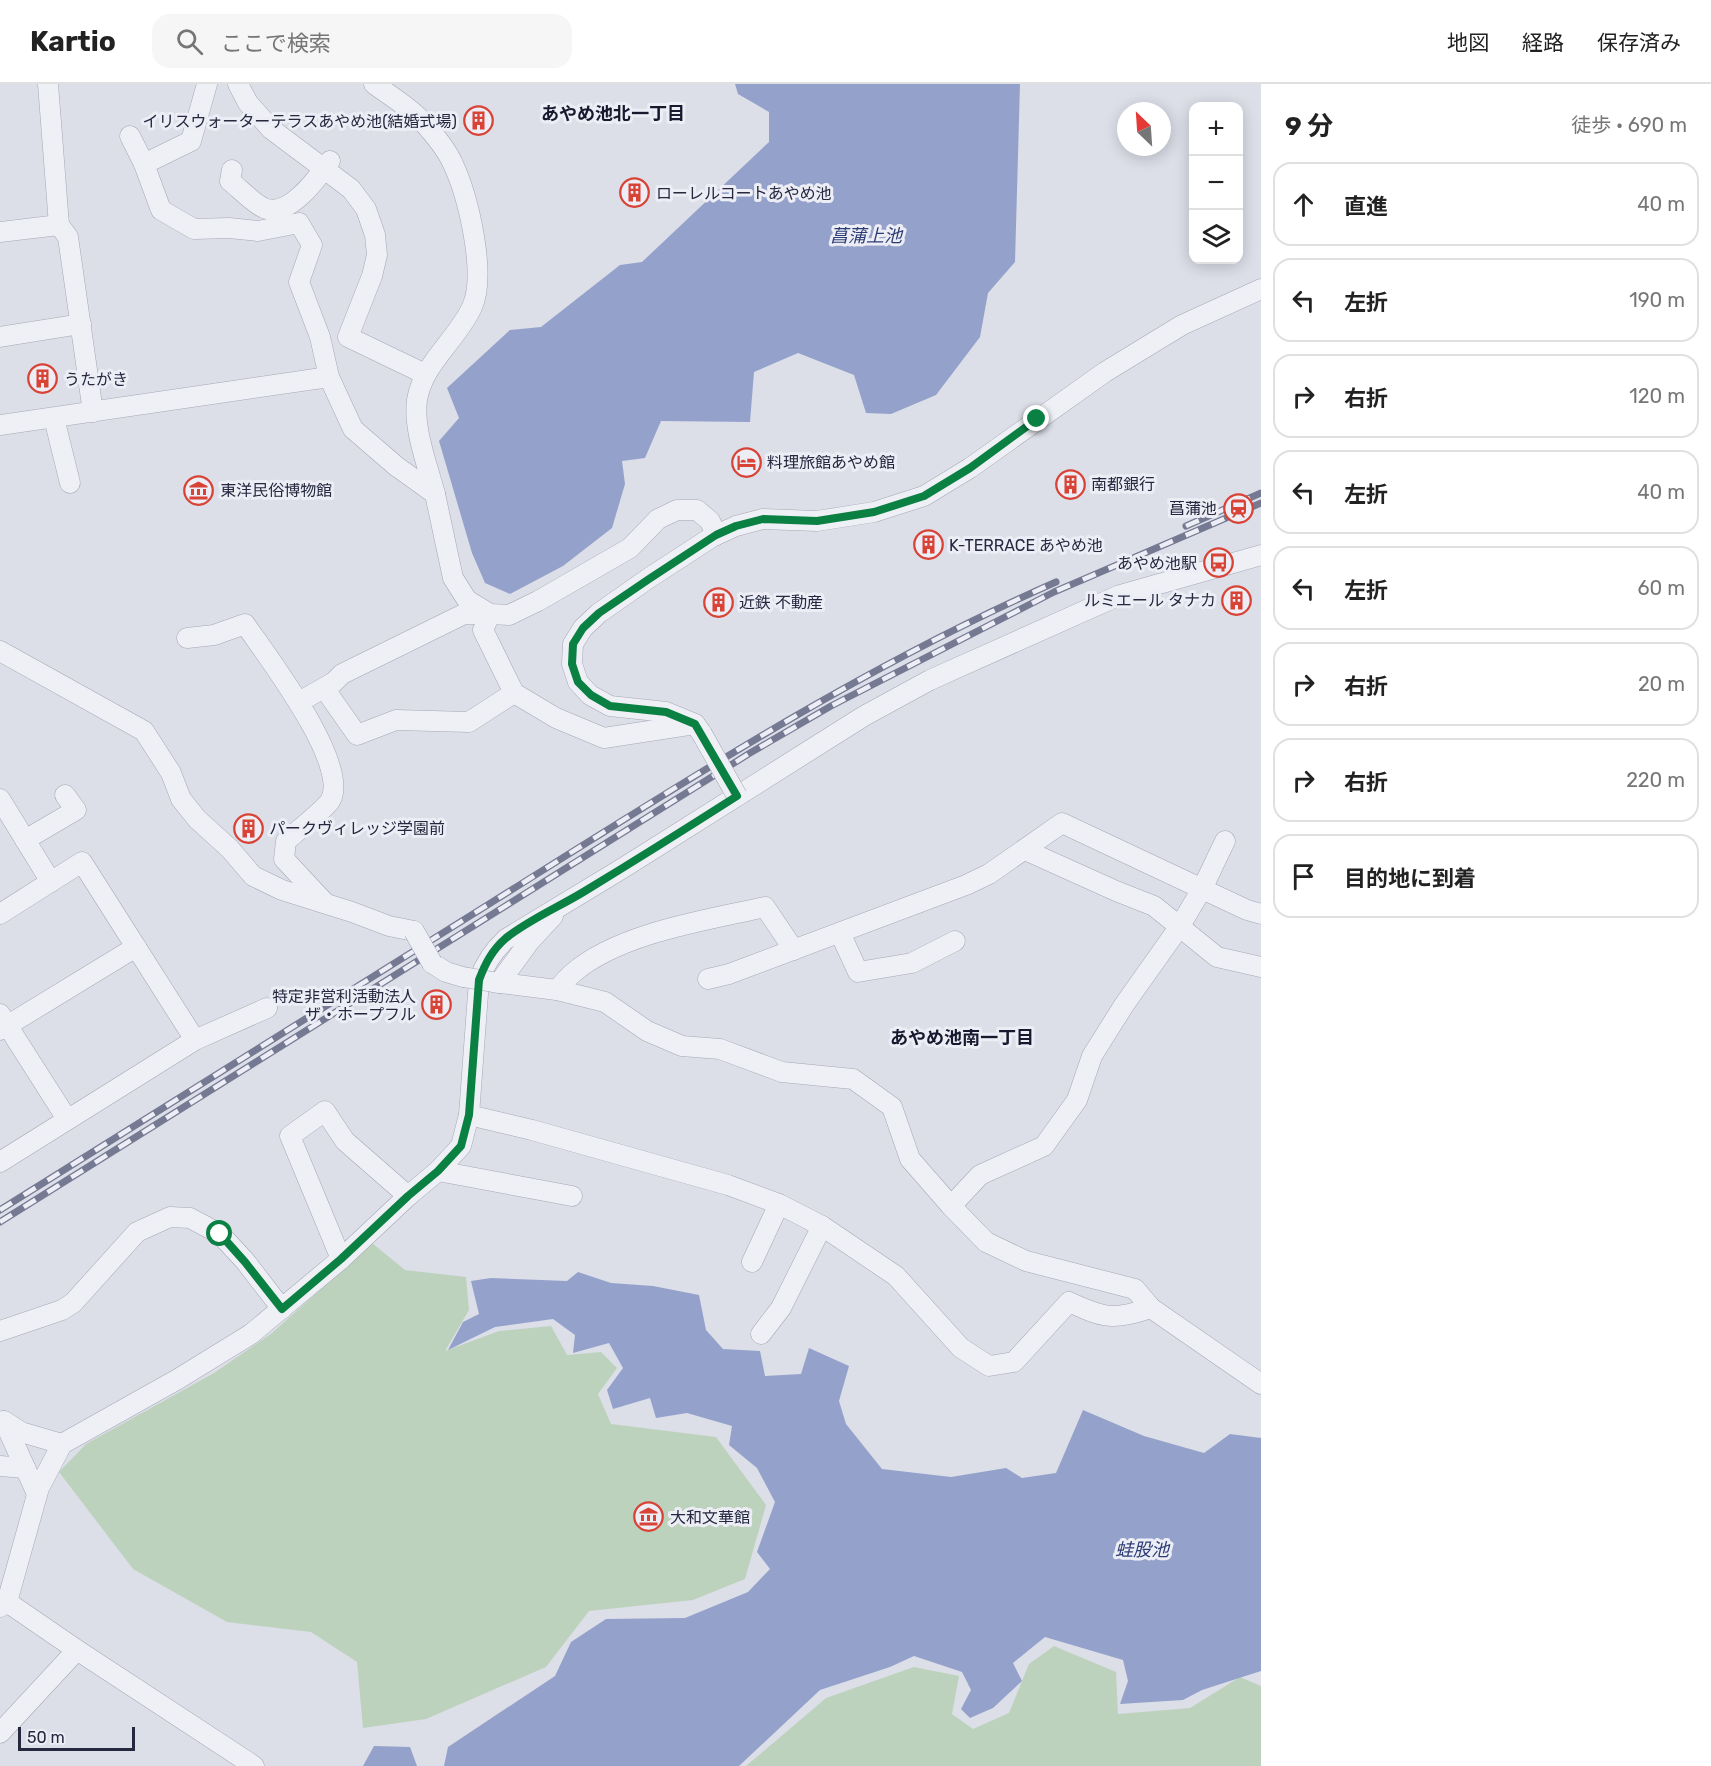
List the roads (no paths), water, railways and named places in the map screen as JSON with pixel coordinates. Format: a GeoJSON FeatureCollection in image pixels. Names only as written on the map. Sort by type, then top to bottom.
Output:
{"type":"FeatureCollection","features":[{"type":"Feature","properties":{"kind":"street"},"geometry":{"type":"LineString","coordinates":[[48,84],[59,225],[68,237],[93,412]]}},
{"type":"Feature","properties":{"kind":"street"},"geometry":{"type":"LineString","coordinates":[[238,84],[248,103],[270,129],[327,165],[351,189],[366,209],[375,235],[377,255],[372,276],[348,337],[425,374]]}},
{"type":"Feature","properties":{"kind":"street"},"geometry":{"type":"LineString","coordinates":[[374,84],[420,118],[453,163],[465,198],[477,249],[474,304],[464,323],[425,374],[417,401],[417,425],[453,578],[467,600],[490,614]]}},
{"type":"Feature","properties":{"kind":"street"},"geometry":{"type":"LineString","coordinates":[[144,164],[191,141],[203,86]]}},
{"type":"Feature","properties":{"kind":"street"},"geometry":{"type":"LineString","coordinates":[[130,136],[162,210],[194,229],[229,228],[258,231],[299,223],[312,245],[298,282],[320,337],[329,377],[353,429],[396,466],[435,494]]}},
{"type":"Feature","properties":{"kind":"street"},"geometry":{"type":"LineString","coordinates":[[232,170],[230,181],[265,209],[280,208],[296,201],[327,165]]}},
{"type":"Feature","properties":{"kind":"street"},"geometry":{"type":"LineString","coordinates":[[0,232],[59,225]]}},
{"type":"Feature","properties":{"kind":"street"},"geometry":{"type":"LineString","coordinates":[[737,796],[699,729],[666,712],[610,706],[591,695],[578,682],[572,664],[573,644],[583,628],[599,613],[716,535],[736,526],[763,519],[817,521],[874,512],[924,496],[970,468],[1105,372],[1182,325],[1261,289]]}},
{"type":"Feature","properties":{"kind":"street"},"geometry":{"type":"LineString","coordinates":[[0,337],[81,324]]}},
{"type":"Feature","properties":{"kind":"street"},"geometry":{"type":"LineString","coordinates":[[0,425],[329,377]]}},
{"type":"Feature","properties":{"kind":"street"},"geometry":{"type":"LineString","coordinates":[[54,418],[70,483]]}},
{"type":"Feature","properties":{"kind":"street"},"geometry":{"type":"LineString","coordinates":[[300,702],[342,674],[464,614],[510,615],[538,601],[630,548],[658,519],[677,510],[697,510],[710,520],[716,535]]}},
{"type":"Feature","properties":{"kind":"street"},"geometry":{"type":"LineString","coordinates":[[251,1765],[77,1650],[4,1605],[38,1494],[62,1444],[178,1379],[251,1334],[341,1259],[438,1171],[461,1146],[469,1115],[479,980],[484,965],[493,951],[506,939],[864,716],[930,680],[1120,595],[1261,555]]}},
{"type":"Feature","properties":{"kind":"street"},"geometry":{"type":"LineString","coordinates":[[490,614],[483,630],[514,693],[556,718],[604,738],[699,729]]}},
{"type":"Feature","properties":{"kind":"street"},"geometry":{"type":"LineString","coordinates":[[187,638],[214,635],[245,624],[300,702],[323,747],[334,777],[331,800],[286,841],[284,859],[327,906]]}},
{"type":"Feature","properties":{"kind":"street"},"geometry":{"type":"LineString","coordinates":[[0,651],[144,731],[171,773],[181,799],[197,819],[230,849],[253,876],[282,890],[327,906],[352,912],[389,927],[414,931],[432,963],[446,972],[463,977],[557,990],[605,1002],[647,1031],[682,1046],[720,1048],[782,1072],[853,1079],[892,1107],[910,1159],[951,1206],[987,1242],[1026,1261],[1135,1289],[1151,1308],[1261,1384]]}},
{"type":"Feature","properties":{"kind":"street"},"geometry":{"type":"LineString","coordinates":[[324,688],[357,735],[396,720],[469,722],[514,693]]}},
{"type":"Feature","properties":{"kind":"street"},"geometry":{"type":"LineString","coordinates":[[25,840],[76,810],[65,795]]}},
{"type":"Feature","properties":{"kind":"street"},"geometry":{"type":"LineString","coordinates":[[0,799],[51,882]]}},
{"type":"Feature","properties":{"kind":"street"},"geometry":{"type":"LineString","coordinates":[[708,979],[729,974],[966,885],[989,874],[1062,823],[1203,887],[1247,910],[1261,914]]}},
{"type":"Feature","properties":{"kind":"street"},"geometry":{"type":"LineString","coordinates":[[951,1206],[980,1175],[1044,1146],[1077,1100],[1097,1047],[1180,926],[1203,887],[1225,841]]}},
{"type":"Feature","properties":{"kind":"street"},"geometry":{"type":"LineString","coordinates":[[1025,850],[1155,906],[1217,957],[1261,967]]}},
{"type":"Feature","properties":{"kind":"street"},"geometry":{"type":"LineString","coordinates":[[0,914],[82,862],[195,1040]]}},
{"type":"Feature","properties":{"kind":"street"},"geometry":{"type":"LineString","coordinates":[[496,982],[562,905]]}},
{"type":"Feature","properties":{"kind":"street"},"geometry":{"type":"LineString","coordinates":[[557,990],[573,972],[614,947],[661,931],[765,907],[794,950]]}},
{"type":"Feature","properties":{"kind":"street"},"geometry":{"type":"LineString","coordinates":[[840,933],[858,972],[912,963],[955,941]]}},
{"type":"Feature","properties":{"kind":"street"},"geometry":{"type":"LineString","coordinates":[[67,1119],[2,1023],[136,947]]}},
{"type":"Feature","properties":{"kind":"street"},"geometry":{"type":"LineString","coordinates":[[0,1162],[195,1040],[267,1008]]}},
{"type":"Feature","properties":{"kind":"street"},"geometry":{"type":"LineString","coordinates":[[341,1259],[290,1136],[325,1111],[345,1141],[408,1196]]}},
{"type":"Feature","properties":{"kind":"street"},"geometry":{"type":"LineString","coordinates":[[469,1115],[532,1130],[728,1185],[779,1204],[822,1226],[896,1276],[961,1348],[989,1366],[1014,1362],[1090,1277]]}},
{"type":"Feature","properties":{"kind":"street"},"geometry":{"type":"LineString","coordinates":[[438,1171],[572,1196]]}},
{"type":"Feature","properties":{"kind":"street"},"geometry":{"type":"LineString","coordinates":[[752,1262],[779,1204]]}},
{"type":"Feature","properties":{"kind":"street"},"geometry":{"type":"LineString","coordinates":[[0,1331],[62,1310],[73,1303],[137,1232],[170,1217],[190,1218],[220,1234],[282,1309]]}},
{"type":"Feature","properties":{"kind":"street"},"geometry":{"type":"LineString","coordinates":[[761,1334],[781,1308],[822,1226]]}},
{"type":"Feature","properties":{"kind":"street"},"geometry":{"type":"LineString","coordinates":[[1069,1302],[1095,1314],[1121,1318],[1151,1308]]}},
{"type":"Feature","properties":{"kind":"street"},"geometry":{"type":"LineString","coordinates":[[2,1420],[21,1432],[62,1444]]}},
{"type":"Feature","properties":{"kind":"street"},"geometry":{"type":"LineString","coordinates":[[2,1420],[38,1494]]}},
{"type":"Feature","properties":{"kind":"street"},"geometry":{"type":"LineString","coordinates":[[0,1466],[25,1468]]}},
{"type":"Feature","properties":{"kind":"street"},"geometry":{"type":"LineString","coordinates":[[3,1724],[77,1650]]}},
{"type":"Feature","properties":{"kind":"water","name":"菖蒲上池"},"geometry":{"type":"Polygon","coordinates":[[[735,84],[1020,84],[1015,262],[988,293],[980,337],[936,395],[891,414],[866,413],[854,375],[798,353],[754,372],[750,422],[661,421],[645,458],[622,461],[625,484],[612,528],[563,566],[510,594],[485,583],[472,553],[439,441],[459,418],[447,388],[510,330],[541,327],[620,265],[642,262],[769,142],[769,112],[738,94],[735,84]]]}},
{"type":"Feature","properties":{"kind":"water","name":"蛙股池"},"geometry":{"type":"Polygon","coordinates":[[[578,1272],[611,1283],[653,1286],[699,1295],[706,1330],[723,1349],[760,1351],[765,1376],[801,1374],[809,1348],[849,1366],[839,1401],[846,1424],[882,1469],[951,1477],[1006,1468],[1022,1478],[1056,1473],[1083,1410],[1144,1436],[1204,1453],[1230,1434],[1261,1438],[1261,1671],[1202,1690],[1183,1700],[1120,1704],[1128,1681],[1123,1660],[1045,1637],[1013,1663],[1022,1681],[993,1708],[970,1718],[961,1709],[971,1690],[962,1672],[914,1656],[890,1667],[820,1690],[739,1766],[444,1766],[448,1747],[555,1676],[571,1642],[606,1619],[685,1618],[748,1592],[770,1569],[757,1552],[775,1502],[757,1468],[729,1445],[732,1426],[687,1413],[656,1418],[650,1398],[613,1409],[607,1390],[623,1368],[609,1343],[573,1353],[575,1335],[553,1319],[495,1327],[448,1350],[463,1322],[479,1314],[471,1281],[491,1278],[567,1281],[578,1272]]]}},
{"type":"Feature","properties":{"kind":"water"},"geometry":{"type":"Polygon","coordinates":[[[374,1746],[410,1747],[417,1766],[363,1766],[374,1746]]]}},
{"type":"Feature","properties":{"kind":"railway"},"geometry":{"type":"LineString","coordinates":[[1186,526],[1261,493]]}},
{"type":"Feature","properties":{"kind":"railway"},"geometry":{"type":"LineString","coordinates":[[0,1222],[750,753],[831,706],[1054,592],[1261,503]]}},
{"type":"Feature","properties":{"kind":"railway"},"geometry":{"type":"LineString","coordinates":[[0,1210],[779,725],[915,650],[1056,582]]}},
{"type":"Feature","properties":{"kind":"place","name":"イリスウォーターテラスあやめ池(結婚式場)"},"geometry":{"type":"Point","coordinates":[478,121]}},
{"type":"Feature","properties":{"kind":"place","name":"ローレルコートあやめ池"},"geometry":{"type":"Point","coordinates":[635,193]}},
{"type":"Feature","properties":{"kind":"place","name":"うたがき"},"geometry":{"type":"Point","coordinates":[43,379]}},
{"type":"Feature","properties":{"kind":"place","name":"料理旅館あやめ館"},"geometry":{"type":"Point","coordinates":[746,462]}},
{"type":"Feature","properties":{"kind":"place","name":"南都銀行"},"geometry":{"type":"Point","coordinates":[1070,484]}},
{"type":"Feature","properties":{"kind":"place","name":"東洋民俗博物館"},"geometry":{"type":"Point","coordinates":[199,490]}},
{"type":"Feature","properties":{"kind":"place","name":"菖蒲池"},"geometry":{"type":"Point","coordinates":[1238,508]}},
{"type":"Feature","properties":{"kind":"place","name":"K-TERRACE あやめ池"},"geometry":{"type":"Point","coordinates":[928,545]}},
{"type":"Feature","properties":{"kind":"place","name":"あやめ池駅"},"geometry":{"type":"Point","coordinates":[1218,563]}},
{"type":"Feature","properties":{"kind":"place","name":"ルミエール タナカ"},"geometry":{"type":"Point","coordinates":[1237,600]}},
{"type":"Feature","properties":{"kind":"place","name":"近鉄 不動産"},"geometry":{"type":"Point","coordinates":[718,602]}},
{"type":"Feature","properties":{"kind":"place","name":"パークヴィレッジ学園前"},"geometry":{"type":"Point","coordinates":[248,828]}},
{"type":"Feature","properties":{"kind":"place","name":"特定非営利活動法人 ザ・ホープフル"},"geometry":{"type":"Point","coordinates":[437,1005]}},
{"type":"Feature","properties":{"kind":"place","name":"大和文華館"},"geometry":{"type":"Point","coordinates":[649,1517]}},
{"type":"Feature","properties":{"kind":"district","name":"あやめ池北一丁目"},"geometry":{"type":"Point","coordinates":[613,114]}},
{"type":"Feature","properties":{"kind":"district","name":"あやめ池南一丁目"},"geometry":{"type":"Point","coordinates":[962,1038]}}]}
